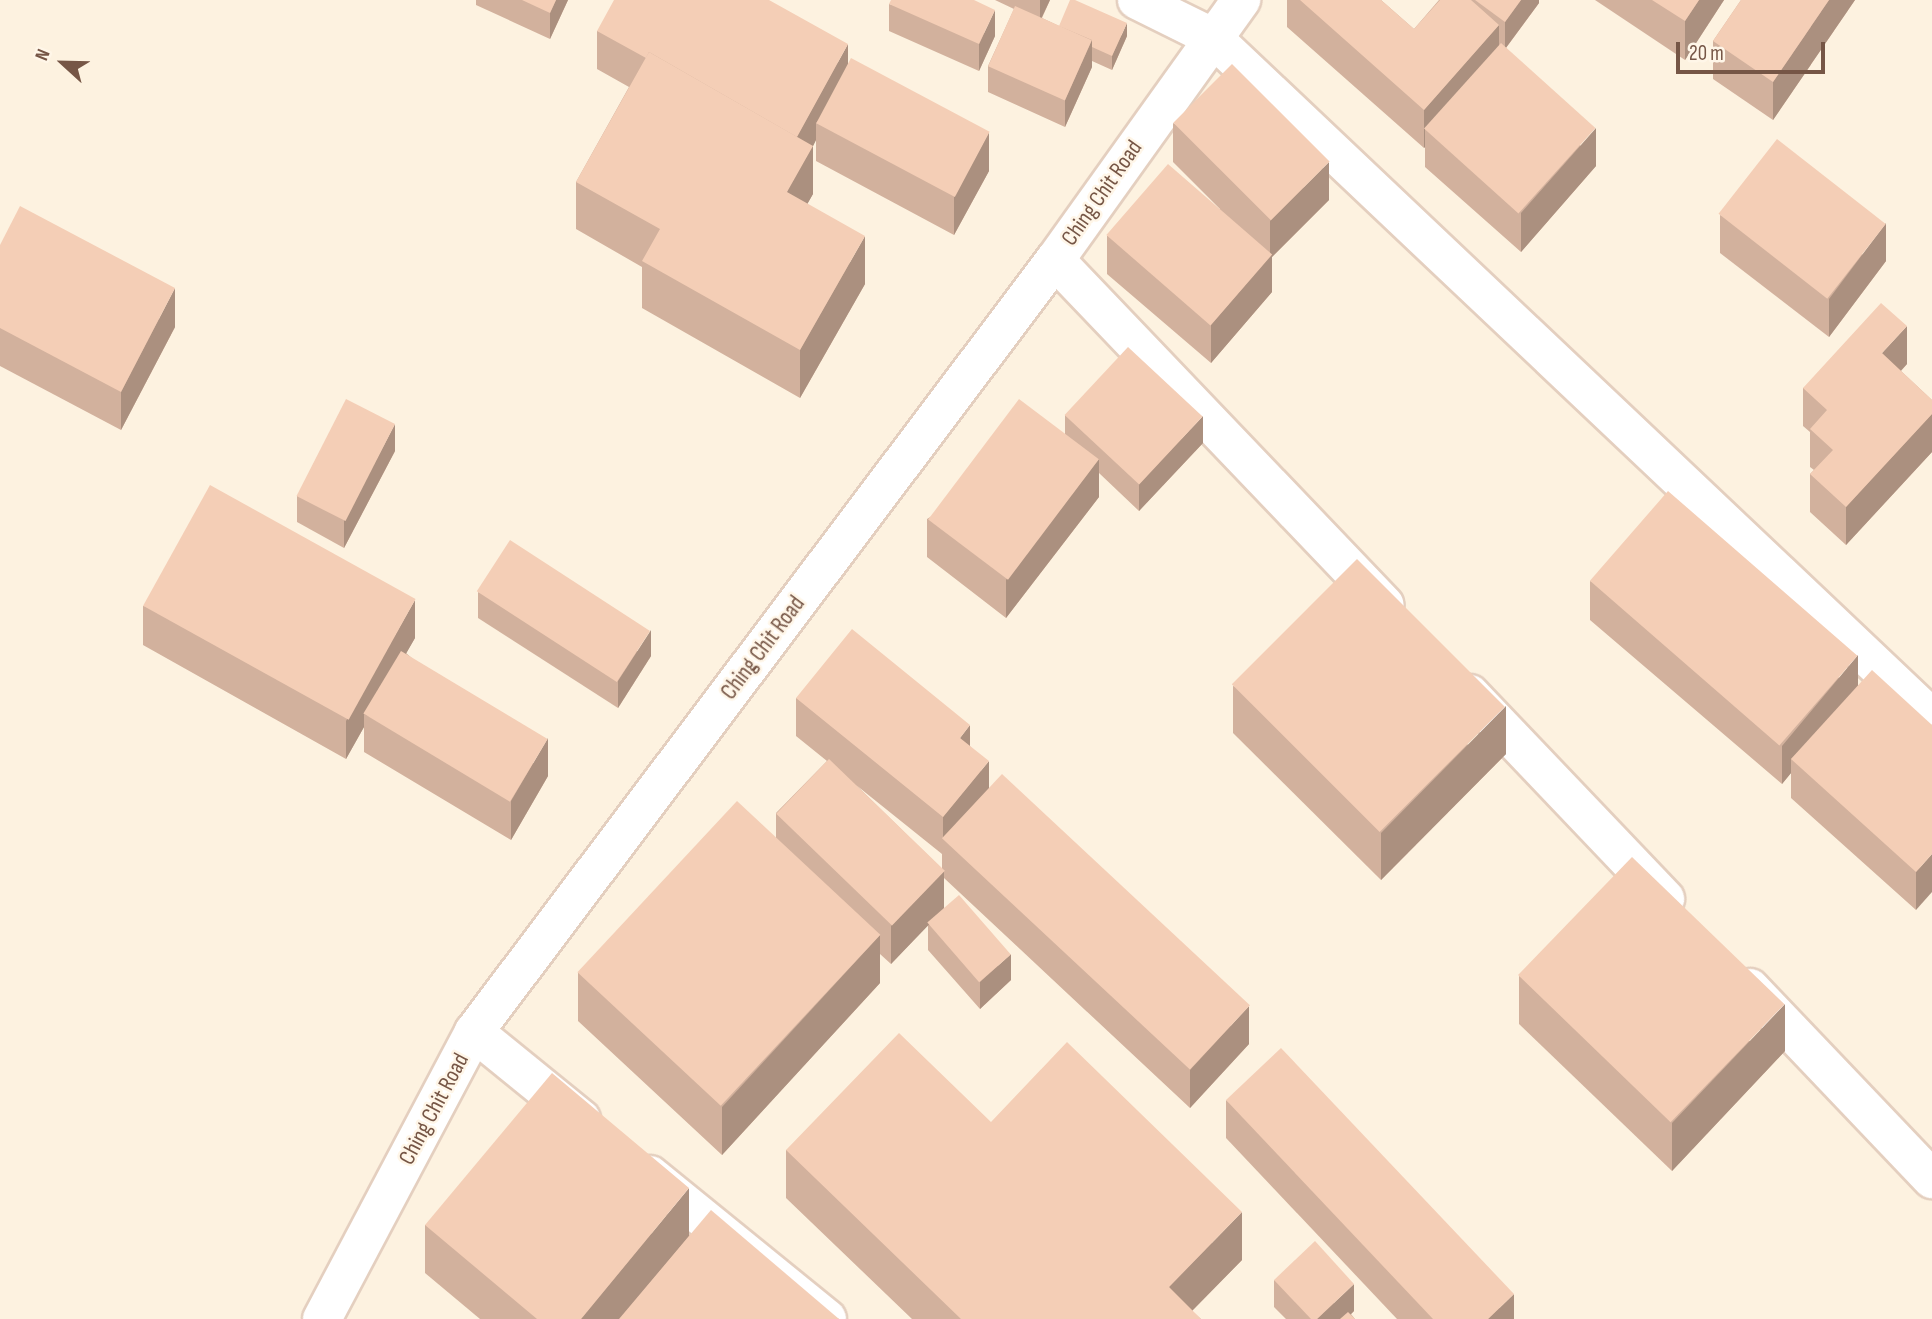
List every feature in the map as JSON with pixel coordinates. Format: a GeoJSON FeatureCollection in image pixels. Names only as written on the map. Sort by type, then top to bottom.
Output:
{"type":"FeatureCollection","features":[{"type":"Feature","properties":{"kind":"street"},"geometry":{"type":"LineString","coordinates":[[1137,0],[1213,37],[1932,718]]}},
{"type":"Feature","properties":{"kind":"street","name":"Ching Chit Road"},"geometry":{"type":"LineString","coordinates":[[323,1319],[474,1032],[1055,260],[1241,0]]}},
{"type":"Feature","properties":{"kind":"street"},"geometry":{"type":"LineString","coordinates":[[1055,260],[1412,633]]}},
{"type":"Feature","properties":{"kind":"street"},"geometry":{"type":"LineString","coordinates":[[1441,664],[1691,926]]}},
{"type":"Feature","properties":{"kind":"street"},"geometry":{"type":"LineString","coordinates":[[1720,957],[1932,1179]]}},
{"type":"Feature","properties":{"kind":"street"},"geometry":{"type":"LineString","coordinates":[[474,1032],[827,1319]]}},
{"type":"Feature","properties":{"kind":"building"},"geometry":{"type":"Polygon","coordinates":[[[522,0],[556,0],[550,13],[522,0]]]}},
{"type":"Feature","properties":{"kind":"building"},"geometry":{"type":"Polygon","coordinates":[[[614,0],[769,0],[848,44],[797,137],[649,52],[646,58],[597,31],[614,0]]]}},
{"type":"Feature","properties":{"kind":"building"},"geometry":{"type":"Polygon","coordinates":[[[891,0],[974,0],[995,10],[979,44],[889,4],[891,0]]]}},
{"type":"Feature","properties":{"kind":"building"},"geometry":{"type":"Polygon","coordinates":[[[1070,0],[1127,23],[1112,56],[1092,47],[1092,40],[1059,26],[1070,0]]]}},
{"type":"Feature","properties":{"kind":"building"},"geometry":{"type":"Polygon","coordinates":[[[1300,0],[1381,0],[1414,29],[1440,0],[1471,0],[1499,25],[1424,110],[1300,0]]]}},
{"type":"Feature","properties":{"kind":"building"},"geometry":{"type":"Polygon","coordinates":[[[1475,0],[1521,0],[1505,22],[1475,0]]]}},
{"type":"Feature","properties":{"kind":"building"},"geometry":{"type":"Polygon","coordinates":[[[1652,0],[1699,0],[1685,21],[1652,0]]]}},
{"type":"Feature","properties":{"kind":"building"},"geometry":{"type":"Polygon","coordinates":[[[1741,0],[1829,0],[1773,82],[1713,41],[1741,0]]]}},
{"type":"Feature","properties":{"kind":"building"},"geometry":{"type":"Polygon","coordinates":[[[1015,6],[1092,40],[1065,100],[988,66],[1015,6]]]}},
{"type":"Feature","properties":{"kind":"building"},"geometry":{"type":"Polygon","coordinates":[[[1501,43],[1595,128],[1518,213],[1424,128],[1501,43]]]}},
{"type":"Feature","properties":{"kind":"building"},"geometry":{"type":"Polygon","coordinates":[[[649,52],[813,146],[787,192],[865,236],[800,350],[642,261],[660,229],[576,182],[649,52]]]}},
{"type":"Feature","properties":{"kind":"building"},"geometry":{"type":"Polygon","coordinates":[[[851,58],[990,132],[955,197],[816,123],[851,58]]]}},
{"type":"Feature","properties":{"kind":"building"},"geometry":{"type":"Polygon","coordinates":[[[1232,64],[1330,162],[1271,220],[1173,123],[1232,64]]]}},
{"type":"Feature","properties":{"kind":"building"},"geometry":{"type":"Polygon","coordinates":[[[1777,139],[1886,224],[1827,299],[1719,214],[1777,139]]]}},
{"type":"Feature","properties":{"kind":"building"},"geometry":{"type":"Polygon","coordinates":[[[1168,164],[1272,255],[1210,325],[1106,235],[1168,164]]]}},
{"type":"Feature","properties":{"kind":"building"},"geometry":{"type":"Polygon","coordinates":[[[20,206],[175,288],[121,392],[0,328],[0,245],[20,206]]]}},
{"type":"Feature","properties":{"kind":"building"},"geometry":{"type":"Polygon","coordinates":[[[1881,303],[1907,326],[1882,353],[1932,400],[1932,414],[1846,507],[1810,474],[1833,450],[1810,429],[1827,410],[1803,388],[1881,303]]]}},
{"type":"Feature","properties":{"kind":"building"},"geometry":{"type":"Polygon","coordinates":[[[1128,347],[1203,417],[1139,485],[1065,415],[1128,347]]]}},
{"type":"Feature","properties":{"kind":"building"},"geometry":{"type":"Polygon","coordinates":[[[346,399],[395,424],[346,521],[297,496],[346,399]]]}},
{"type":"Feature","properties":{"kind":"building"},"geometry":{"type":"Polygon","coordinates":[[[1019,399],[1099,459],[1008,580],[928,520],[1019,399]]]}},
{"type":"Feature","properties":{"kind":"building"},"geometry":{"type":"Polygon","coordinates":[[[210,485],[416,599],[349,720],[143,606],[210,485]]]}},
{"type":"Feature","properties":{"kind":"building"},"geometry":{"type":"Polygon","coordinates":[[[1668,491],[1857,656],[1779,745],[1590,581],[1668,491]]]}},
{"type":"Feature","properties":{"kind":"building"},"geometry":{"type":"Polygon","coordinates":[[[510,540],[650,631],[617,682],[477,591],[510,540]]]}},
{"type":"Feature","properties":{"kind":"building"},"geometry":{"type":"Polygon","coordinates":[[[1357,559],[1505,707],[1380,832],[1232,684],[1357,559]]]}},
{"type":"Feature","properties":{"kind":"building"},"geometry":{"type":"Polygon","coordinates":[[[852,629],[970,725],[960,738],[989,761],[943,817],[796,698],[852,629]]]}},
{"type":"Feature","properties":{"kind":"building"},"geometry":{"type":"Polygon","coordinates":[[[401,651],[548,739],[510,802],[363,714],[401,651]]]}},
{"type":"Feature","properties":{"kind":"building"},"geometry":{"type":"Polygon","coordinates":[[[1872,670],[1932,725],[1932,854],[1916,872],[1791,759],[1872,670]]]}},
{"type":"Feature","properties":{"kind":"building"},"geometry":{"type":"Polygon","coordinates":[[[829,759],[945,871],[892,926],[776,814],[829,759]]]}},
{"type":"Feature","properties":{"kind":"building"},"geometry":{"type":"Polygon","coordinates":[[[1002,774],[1250,1005],[1190,1070],[942,838],[1002,774]]]}},
{"type":"Feature","properties":{"kind":"building"},"geometry":{"type":"Polygon","coordinates":[[[737,801],[880,935],[721,1106],[577,972],[737,801]]]}},
{"type":"Feature","properties":{"kind":"building"},"geometry":{"type":"Polygon","coordinates":[[[1632,857],[1785,1004],[1671,1122],[1518,975],[1632,857]]]}},
{"type":"Feature","properties":{"kind":"building"},"geometry":{"type":"Polygon","coordinates":[[[959,895],[1011,955],[979,982],[927,923],[959,895]]]}},
{"type":"Feature","properties":{"kind":"building"},"geometry":{"type":"Polygon","coordinates":[[[899,1033],[991,1122],[1067,1042],[1242,1212],[1169,1287],[1201,1319],[961,1319],[786,1150],[899,1033]]]}},
{"type":"Feature","properties":{"kind":"building"},"geometry":{"type":"Polygon","coordinates":[[[1281,1048],[1514,1294],[1488,1319],[1433,1319],[1226,1100],[1281,1048]]]}},
{"type":"Feature","properties":{"kind":"building"},"geometry":{"type":"Polygon","coordinates":[[[552,1073],[689,1188],[581,1319],[537,1319],[425,1225],[552,1073]]]}},
{"type":"Feature","properties":{"kind":"building"},"geometry":{"type":"Polygon","coordinates":[[[711,1210],[839,1319],[619,1319],[711,1210]]]}},
{"type":"Feature","properties":{"kind":"building"},"geometry":{"type":"Polygon","coordinates":[[[1315,1241],[1354,1284],[1317,1319],[1311,1319],[1274,1280],[1315,1241]]]}},
{"type":"Feature","properties":{"kind":"building"},"geometry":{"type":"Polygon","coordinates":[[[1348,1312],[1355,1319],[1340,1319],[1348,1312]]]}}]}
